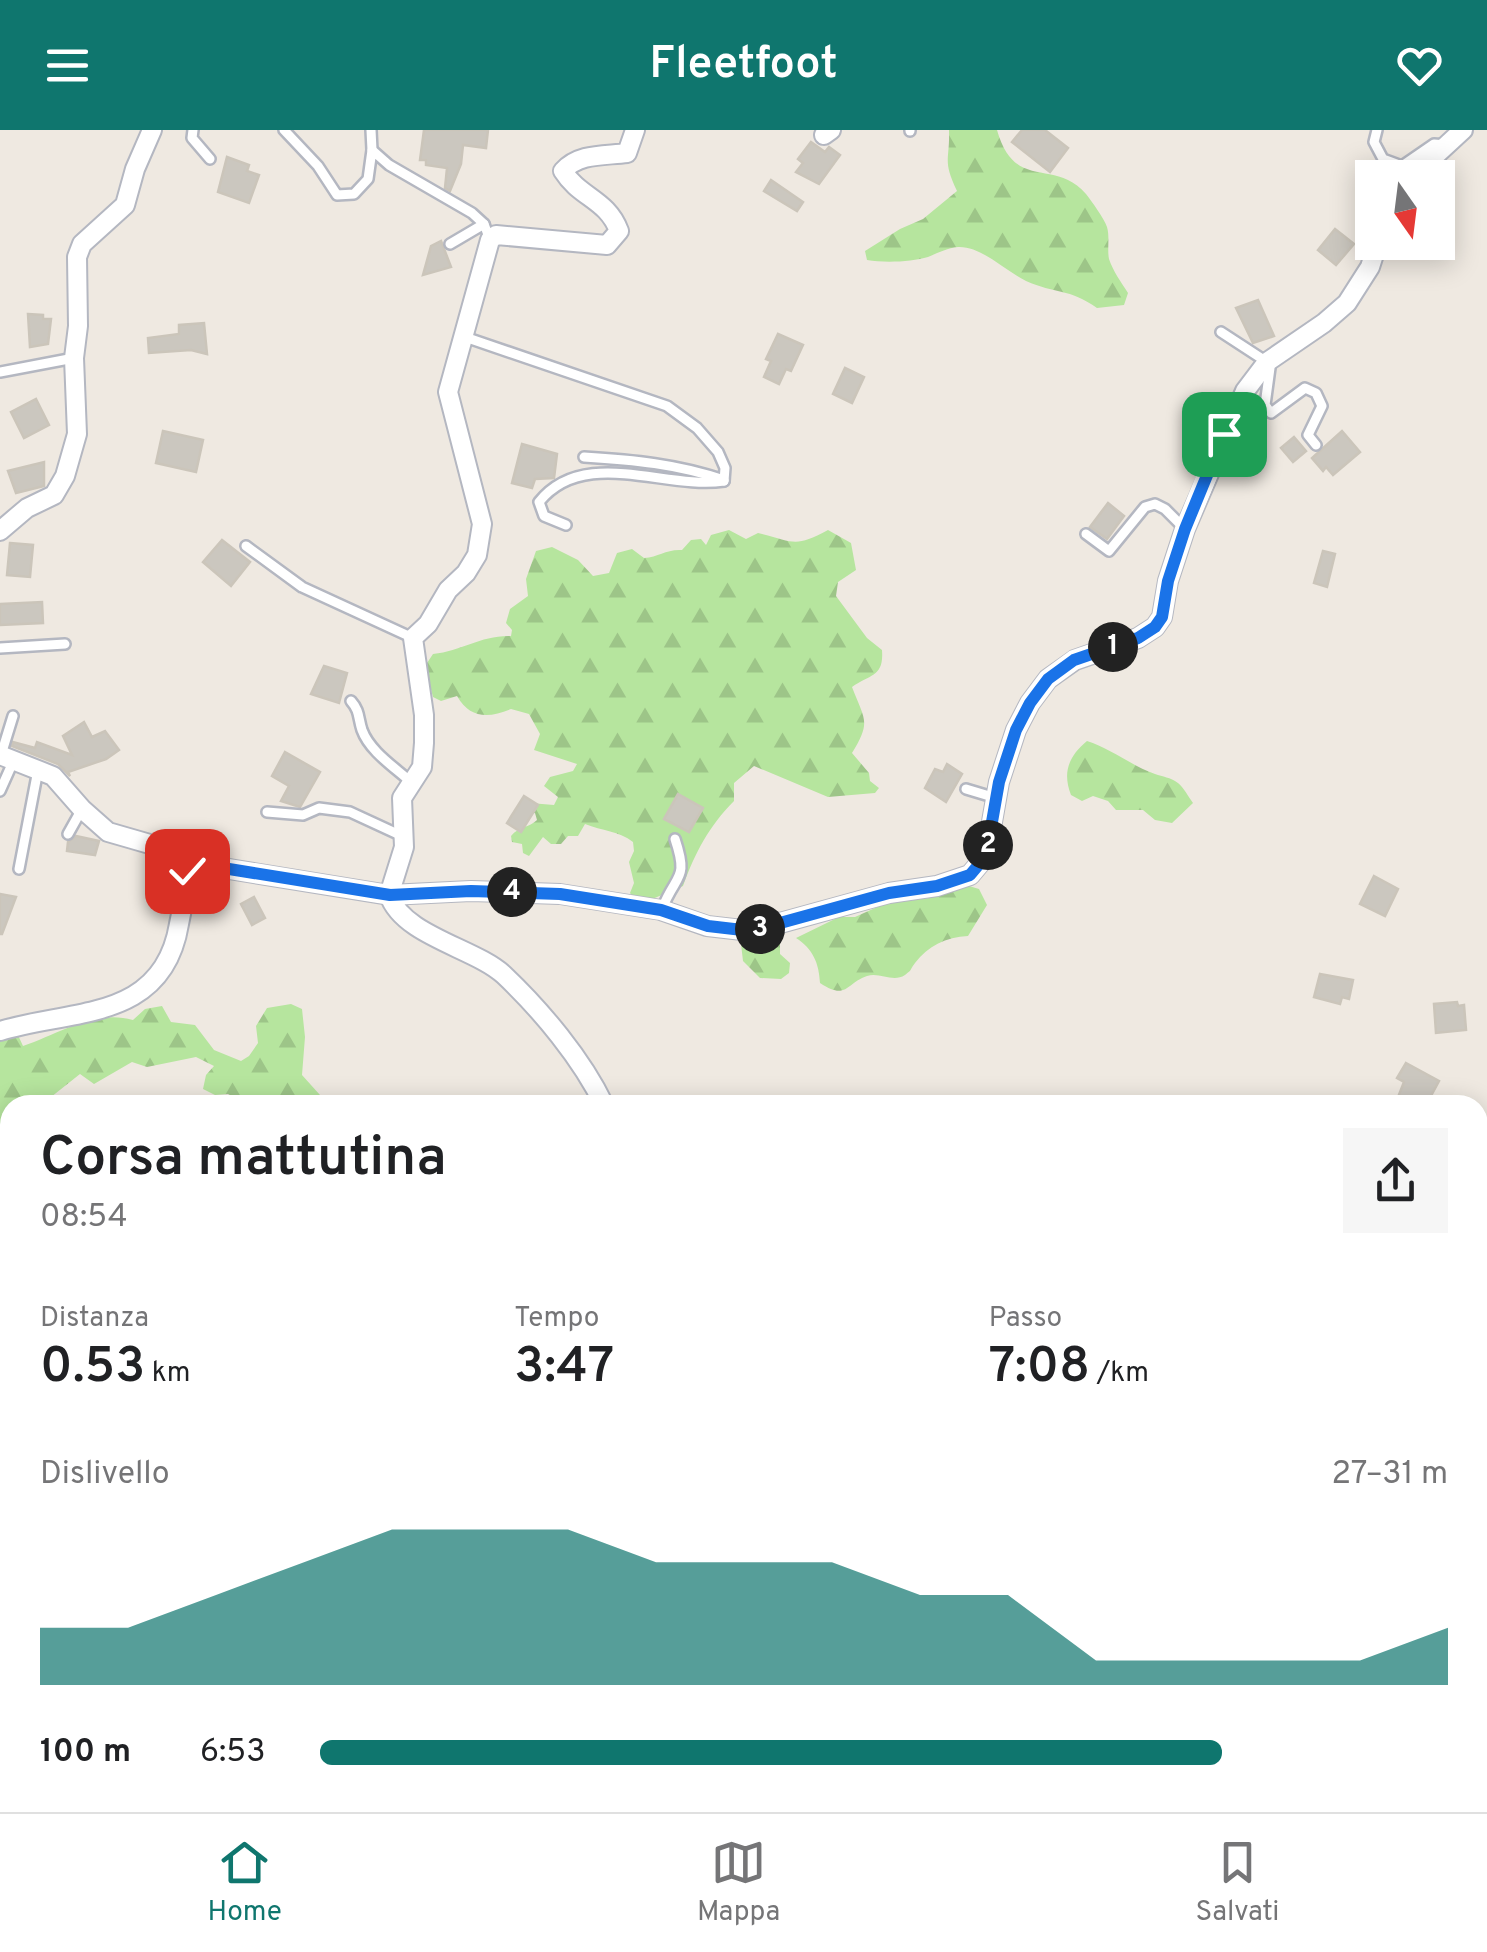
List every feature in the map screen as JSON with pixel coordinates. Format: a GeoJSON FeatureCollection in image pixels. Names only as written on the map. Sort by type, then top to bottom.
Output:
{"type":"FeatureCollection","features":[{"type":"Feature","properties":{"kind":"street"},"geometry":{"type":"LineString","coordinates":[[0,532],[28,508],[54,494],[65,476],[77,434],[77,257],[82,244],[126,205],[135,168],[152,130]]}},
{"type":"Feature","properties":{"kind":"street"},"geometry":{"type":"LineString","coordinates":[[598,1095],[576,1055],[501,972],[416,924],[392,903],[390,895],[404,848],[402,798],[422,767],[424,715],[413,638],[428,624],[448,590],[466,574],[478,555],[482,524],[448,392],[487,232],[607,246],[619,231],[612,213],[573,186],[563,171],[581,158],[627,153],[635,130]]}},
{"type":"Feature","properties":{"kind":"street"},"geometry":{"type":"LineString","coordinates":[[1432,160],[1463,130]]}},
{"type":"Feature","properties":{"kind":"street"},"geometry":{"type":"LineString","coordinates":[[5,756],[53,776],[108,832],[167,849],[186,862],[390,895],[471,891],[560,894],[661,910],[708,926],[751,931],[970,875],[986,856],[996,798],[1016,730],[1048,679],[1074,660],[1138,638],[1155,627],[1162,617],[1168,581],[1185,529],[1245,391],[1266,362],[1347,303],[1372,260]]}},
{"type":"Feature","properties":{"kind":"street"},"geometry":{"type":"LineString","coordinates":[[0,1031],[116,1006],[140,994],[162,973],[176,946],[186,862]]}},
{"type":"Feature","properties":{"kind":"lane"},"geometry":{"type":"LineString","coordinates":[[193,130],[192,138],[210,159]]}},
{"type":"Feature","properties":{"kind":"lane"},"geometry":{"type":"LineString","coordinates":[[284,130],[318,166],[337,195],[354,194],[368,180],[371,130]]}},
{"type":"Feature","properties":{"kind":"lane"},"geometry":{"type":"LineString","coordinates":[[1377,130],[1374,142],[1383,158],[1402,166],[1434,144],[1449,146]]}},
{"type":"Feature","properties":{"kind":"lane"},"geometry":{"type":"LineString","coordinates":[[372,150],[472,214],[487,232],[450,244]]}},
{"type":"Feature","properties":{"kind":"lane"},"geometry":{"type":"LineString","coordinates":[[1221,332],[1270,368],[1265,405],[1271,413],[1306,388],[1316,393],[1322,406],[1308,434],[1316,446]]}},
{"type":"Feature","properties":{"kind":"lane"},"geometry":{"type":"LineString","coordinates":[[462,336],[667,406],[697,428],[718,452],[725,468],[724,481]]}},
{"type":"Feature","properties":{"kind":"lane"},"geometry":{"type":"LineString","coordinates":[[0,372],[74,358]]}},
{"type":"Feature","properties":{"kind":"lane"},"geometry":{"type":"LineString","coordinates":[[584,457],[645,460],[724,481]]}},
{"type":"Feature","properties":{"kind":"lane"},"geometry":{"type":"LineString","coordinates":[[566,526],[544,516],[539,502],[550,488],[584,475],[622,473],[705,484],[724,481]]}},
{"type":"Feature","properties":{"kind":"lane"},"geometry":{"type":"LineString","coordinates":[[1086,534],[1108,551],[1144,507],[1155,504],[1185,529]]}},
{"type":"Feature","properties":{"kind":"lane"},"geometry":{"type":"LineString","coordinates":[[246,546],[302,586],[413,638]]}},
{"type":"Feature","properties":{"kind":"lane"},"geometry":{"type":"LineString","coordinates":[[0,648],[65,644]]}},
{"type":"Feature","properties":{"kind":"lane"},"geometry":{"type":"LineString","coordinates":[[351,701],[359,710],[362,730],[374,748],[412,783]]}},
{"type":"Feature","properties":{"kind":"lane"},"geometry":{"type":"LineString","coordinates":[[0,791],[13,716]]}},
{"type":"Feature","properties":{"kind":"lane"},"geometry":{"type":"LineString","coordinates":[[19,868],[38,770]]}},
{"type":"Feature","properties":{"kind":"lane"},"geometry":{"type":"LineString","coordinates":[[966,789],[996,798]]}},
{"type":"Feature","properties":{"kind":"lane"},"geometry":{"type":"LineString","coordinates":[[266,812],[303,815],[319,808],[350,812],[404,837]]}},
{"type":"Feature","properties":{"kind":"lane"},"geometry":{"type":"LineString","coordinates":[[68,834],[82,809]]}},
{"type":"Feature","properties":{"kind":"lane"},"geometry":{"type":"LineString","coordinates":[[661,910],[682,875],[683,864],[674,838]]}},
{"type":"Feature","properties":{"kind":"green space"},"geometry":{"type":"Polygon","coordinates":[[[949,130],[997,130],[1014,161],[1025,168],[1061,177],[1086,194],[1107,227],[1109,259],[1128,293],[1124,305],[1097,308],[1078,297],[1026,281],[967,248],[950,248],[914,260],[867,260],[865,251],[923,219],[957,191],[948,166],[949,130]]]}},
{"type":"Feature","properties":{"kind":"green space"},"geometry":{"type":"Polygon","coordinates":[[[729,530],[746,539],[758,533],[793,542],[828,530],[851,543],[856,570],[838,582],[836,596],[867,638],[882,650],[881,665],[875,674],[852,687],[864,726],[852,753],[879,788],[875,793],[828,797],[754,766],[734,783],[734,801],[704,840],[683,886],[650,900],[636,901],[630,893],[634,883],[629,862],[633,842],[616,833],[585,824],[578,836],[568,836],[561,844],[551,844],[543,837],[529,856],[523,853],[522,844],[512,842],[511,836],[537,820],[535,813],[528,814],[530,803],[554,805],[558,797],[544,786],[550,777],[573,771],[577,764],[534,750],[540,734],[529,714],[511,709],[495,714],[474,713],[457,696],[441,701],[433,697],[425,666],[433,654],[511,636],[512,630],[506,623],[510,609],[528,596],[526,579],[536,551],[552,547],[578,560],[593,576],[609,573],[617,553],[632,549],[644,558],[649,557],[682,550],[691,540],[701,539],[706,545],[711,535],[729,530]]]}},
{"type":"Feature","properties":{"kind":"green space"},"geometry":{"type":"Polygon","coordinates":[[[1087,741],[1175,781],[1193,803],[1172,823],[1155,820],[1143,810],[1116,810],[1108,801],[1093,796],[1082,801],[1071,795],[1069,765],[1087,741]]]}},
{"type":"Feature","properties":{"kind":"green space"},"geometry":{"type":"Polygon","coordinates":[[[969,886],[979,889],[987,905],[968,936],[932,947],[900,977],[872,975],[841,991],[829,988],[820,983],[811,952],[796,938],[839,917],[855,917],[884,904],[929,898],[969,886]]]}},
{"type":"Feature","properties":{"kind":"green space"},"geometry":{"type":"Polygon","coordinates":[[[774,934],[780,938],[780,954],[790,963],[789,973],[781,979],[760,978],[743,961],[741,944],[774,934]]]}},
{"type":"Feature","properties":{"kind":"green space"},"geometry":{"type":"Polygon","coordinates":[[[291,1004],[302,1009],[302,1075],[320,1095],[215,1095],[203,1089],[206,1075],[214,1066],[196,1057],[147,1067],[132,1062],[94,1084],[80,1074],[54,1095],[0,1095],[0,1040],[4,1032],[17,1033],[23,1046],[77,1024],[104,1018],[133,1020],[145,1009],[162,1006],[171,1022],[195,1025],[214,1050],[241,1061],[258,1043],[256,1026],[267,1008],[291,1004]]]}},
{"type":"Feature","properties":{"kind":"building"},"geometry":{"type":"Polygon","coordinates":[[[424,130],[488,130],[486,148],[463,145],[461,164],[450,191],[445,188],[447,168],[426,165],[426,160],[420,160],[424,130]]]}},
{"type":"Feature","properties":{"kind":"building"},"geometry":{"type":"Polygon","coordinates":[[[1022,130],[1045,130],[1068,148],[1050,172],[1012,142],[1022,130]]]}},
{"type":"Feature","properties":{"kind":"building"},"geometry":{"type":"Polygon","coordinates":[[[811,142],[825,152],[829,147],[840,155],[819,184],[796,172],[803,163],[798,159],[811,142]]]}},
{"type":"Feature","properties":{"kind":"building"},"geometry":{"type":"Polygon","coordinates":[[[227,157],[249,165],[247,171],[259,175],[249,203],[218,192],[227,157]]]}},
{"type":"Feature","properties":{"kind":"building"},"geometry":{"type":"Polygon","coordinates":[[[771,180],[803,202],[797,211],[764,191],[771,180]]]}},
{"type":"Feature","properties":{"kind":"building"},"geometry":{"type":"Polygon","coordinates":[[[1335,229],[1354,244],[1336,265],[1318,250],[1335,229]]]}},
{"type":"Feature","properties":{"kind":"building"},"geometry":{"type":"Polygon","coordinates":[[[441,241],[451,267],[423,275],[431,246],[441,241]]]}},
{"type":"Feature","properties":{"kind":"building"},"geometry":{"type":"Polygon","coordinates":[[[1258,300],[1274,336],[1253,343],[1236,308],[1258,300]]]}},
{"type":"Feature","properties":{"kind":"building"},"geometry":{"type":"Polygon","coordinates":[[[28,314],[51,319],[48,344],[30,347],[28,314]]]}},
{"type":"Feature","properties":{"kind":"building"},"geometry":{"type":"Polygon","coordinates":[[[204,323],[207,354],[191,350],[149,353],[148,338],[179,334],[179,325],[204,323]]]}},
{"type":"Feature","properties":{"kind":"building"},"geometry":{"type":"Polygon","coordinates":[[[778,334],[803,345],[791,371],[786,369],[779,384],[764,377],[771,361],[766,359],[778,334]]]}},
{"type":"Feature","properties":{"kind":"building"},"geometry":{"type":"Polygon","coordinates":[[[845,368],[864,377],[852,403],[833,394],[845,368]]]}},
{"type":"Feature","properties":{"kind":"building"},"geometry":{"type":"Polygon","coordinates":[[[36,399],[49,425],[24,438],[11,412],[36,399]]]}},
{"type":"Feature","properties":{"kind":"building"},"geometry":{"type":"Polygon","coordinates":[[[163,431],[203,440],[196,472],[156,463],[163,431]]]}},
{"type":"Feature","properties":{"kind":"building"},"geometry":{"type":"Polygon","coordinates":[[[1342,431],[1360,452],[1333,475],[1326,467],[1323,471],[1312,458],[1342,431]]]}},
{"type":"Feature","properties":{"kind":"building"},"geometry":{"type":"Polygon","coordinates":[[[1294,437],[1306,451],[1293,462],[1281,448],[1294,437]]]}},
{"type":"Feature","properties":{"kind":"building"},"geometry":{"type":"Polygon","coordinates":[[[522,444],[557,454],[554,478],[535,479],[532,488],[512,483],[522,444]]]}},
{"type":"Feature","properties":{"kind":"building"},"geometry":{"type":"Polygon","coordinates":[[[44,462],[44,486],[16,493],[8,471],[44,462]]]}},
{"type":"Feature","properties":{"kind":"building"},"geometry":{"type":"Polygon","coordinates":[[[1108,503],[1124,516],[1107,539],[1090,527],[1108,503]]]}},
{"type":"Feature","properties":{"kind":"building"},"geometry":{"type":"Polygon","coordinates":[[[222,540],[250,562],[231,586],[203,562],[222,540]]]}},
{"type":"Feature","properties":{"kind":"building"},"geometry":{"type":"Polygon","coordinates":[[[10,543],[33,545],[30,577],[7,575],[10,543]]]}},
{"type":"Feature","properties":{"kind":"building"},"geometry":{"type":"Polygon","coordinates":[[[1323,551],[1335,554],[1327,587],[1314,583],[1323,551]]]}},
{"type":"Feature","properties":{"kind":"building"},"geometry":{"type":"Polygon","coordinates":[[[42,602],[43,623],[0,625],[0,604],[42,602]]]}},
{"type":"Feature","properties":{"kind":"building"},"geometry":{"type":"Polygon","coordinates":[[[324,666],[347,673],[339,703],[311,694],[324,666]]]}},
{"type":"Feature","properties":{"kind":"building"},"geometry":{"type":"Polygon","coordinates":[[[84,722],[92,737],[105,731],[119,750],[106,759],[68,772],[70,776],[58,764],[12,746],[13,742],[35,748],[37,742],[72,755],[63,736],[84,722]]]}},
{"type":"Feature","properties":{"kind":"building"},"geometry":{"type":"Polygon","coordinates":[[[285,752],[320,772],[300,807],[281,801],[289,786],[272,776],[285,752]]]}},
{"type":"Feature","properties":{"kind":"building"},"geometry":{"type":"Polygon","coordinates":[[[947,764],[962,774],[946,802],[925,788],[935,769],[943,772],[947,764]]]}},
{"type":"Feature","properties":{"kind":"building"},"geometry":{"type":"Polygon","coordinates":[[[678,794],[703,808],[689,832],[664,819],[678,794]]]}},
{"type":"Feature","properties":{"kind":"building"},"geometry":{"type":"Polygon","coordinates":[[[524,796],[538,805],[521,832],[507,823],[524,796]]]}},
{"type":"Feature","properties":{"kind":"building"},"geometry":{"type":"Polygon","coordinates":[[[76,836],[99,841],[95,855],[67,851],[68,842],[76,836]]]}},
{"type":"Feature","properties":{"kind":"building"},"geometry":{"type":"Polygon","coordinates":[[[1374,876],[1398,889],[1385,916],[1360,904],[1374,876]]]}},
{"type":"Feature","properties":{"kind":"building"},"geometry":{"type":"Polygon","coordinates":[[[0,894],[16,897],[2,934],[0,934],[0,894]]]}},
{"type":"Feature","properties":{"kind":"building"},"geometry":{"type":"Polygon","coordinates":[[[254,897],[265,918],[252,925],[241,904],[254,897]]]}},
{"type":"Feature","properties":{"kind":"building"},"geometry":{"type":"Polygon","coordinates":[[[1320,974],[1353,980],[1349,999],[1342,997],[1340,1004],[1314,997],[1320,974]]]}},
{"type":"Feature","properties":{"kind":"building"},"geometry":{"type":"Polygon","coordinates":[[[1457,1002],[1458,1006],[1464,1005],[1466,1030],[1436,1033],[1434,1004],[1457,1002]]]}},
{"type":"Feature","properties":{"kind":"building"},"geometry":{"type":"Polygon","coordinates":[[[1406,1063],[1439,1081],[1431,1095],[1399,1095],[1404,1082],[1397,1078],[1406,1063]]]}},
{"type":"Feature","properties":{"kind":"route"},"geometry":{"type":"LineString","coordinates":[[187,871],[186,862],[390,895],[471,891],[560,894],[661,910],[708,926],[751,931],[970,875],[986,856],[999,782],[1016,730],[1030,703],[1048,679],[1074,660],[1138,638],[1162,617],[1168,581],[1185,529],[1224,434]]}}]}
